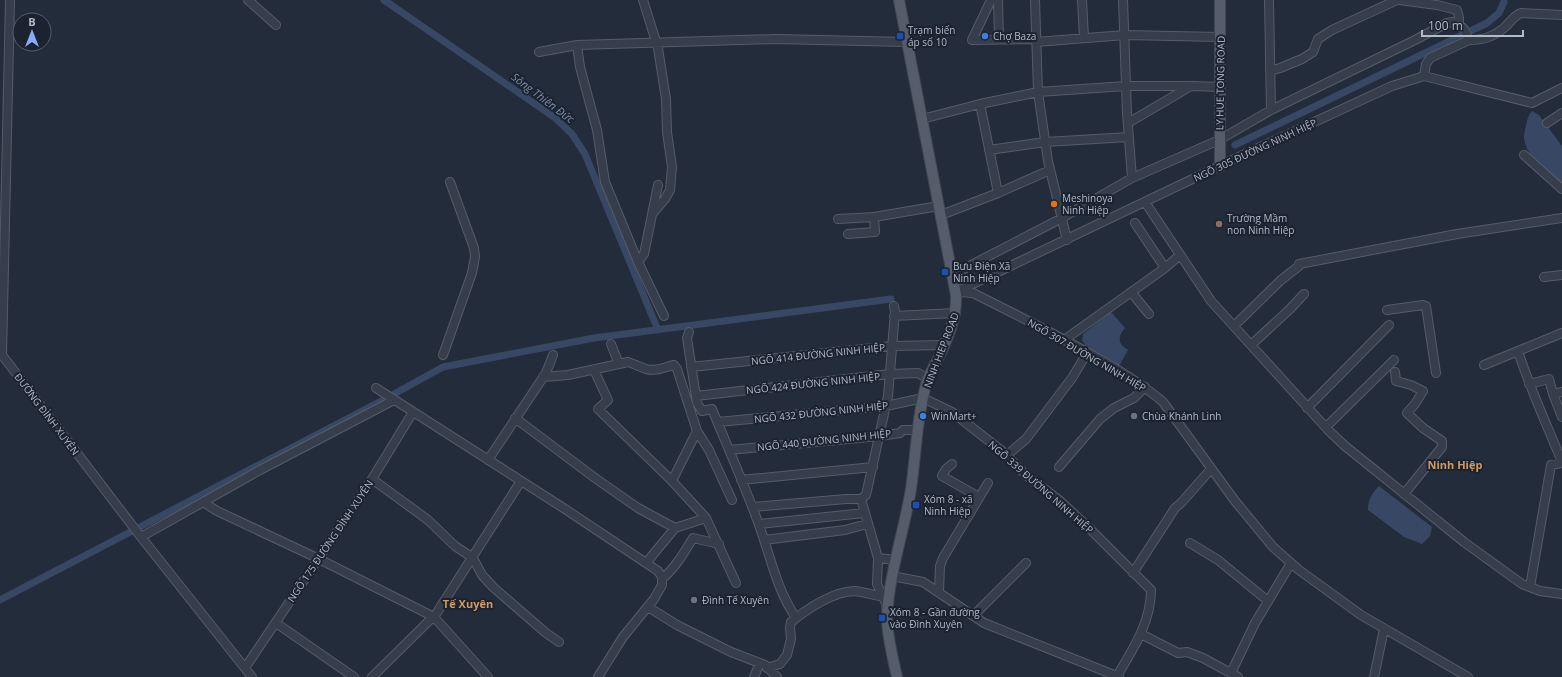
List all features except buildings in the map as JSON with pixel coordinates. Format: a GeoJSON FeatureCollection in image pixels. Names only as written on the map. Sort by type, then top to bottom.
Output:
{"type":"FeatureCollection","features":[{"type":"Feature","properties":{"kind":"main road","name":"NINH HIEP ROAD"},"geometry":{"type":"LineString","coordinates":[[897,677],[887,615],[892,576],[909,499],[923,398],[928,379],[944,345],[957,310],[956,292],[899,0]]}},
{"type":"Feature","properties":{"kind":"main road","name":"LY HUE TONG ROAD"},"geometry":{"type":"LineString","coordinates":[[1220,0],[1220,167]]}},
{"type":"Feature","properties":{"kind":"street","name":"ĐƯỜNG ĐÌNH XUYÊN"},"geometry":{"type":"LineString","coordinates":[[10,0],[2,355],[140,535]]}},
{"type":"Feature","properties":{"kind":"street"},"geometry":{"type":"LineString","coordinates":[[248,0],[276,25]]}},
{"type":"Feature","properties":{"kind":"street"},"geometry":{"type":"LineString","coordinates":[[643,0],[656,43],[666,99],[667,132],[672,167],[670,190],[665,199],[653,213]]}},
{"type":"Feature","properties":{"kind":"street"},"geometry":{"type":"LineString","coordinates":[[991,0],[972,40],[1036,40],[1125,35],[1220,37]]}},
{"type":"Feature","properties":{"kind":"street"},"geometry":{"type":"LineString","coordinates":[[998,0],[998,39]]}},
{"type":"Feature","properties":{"kind":"street"},"geometry":{"type":"LineString","coordinates":[[1035,0],[1038,92],[1050,170],[1068,240]]}},
{"type":"Feature","properties":{"kind":"street"},"geometry":{"type":"LineString","coordinates":[[1082,0],[1084,38]]}},
{"type":"Feature","properties":{"kind":"street"},"geometry":{"type":"LineString","coordinates":[[1123,0],[1126,86],[1132,178]]}},
{"type":"Feature","properties":{"kind":"street"},"geometry":{"type":"LineString","coordinates":[[1269,0],[1271,110]]}},
{"type":"Feature","properties":{"kind":"street"},"geometry":{"type":"LineString","coordinates":[[1270,71],[1302,59],[1313,52],[1318,39],[1332,30],[1398,0],[1437,5],[1457,10],[1462,27],[1468,39]]}},
{"type":"Feature","properties":{"kind":"street"},"geometry":{"type":"LineString","coordinates":[[1562,15],[1521,13],[1515,16],[1504,28],[1491,36],[1482,40],[1468,39],[1430,58],[1426,64],[1424,76],[1532,104],[1562,88]]}},
{"type":"Feature","properties":{"kind":"street"},"geometry":{"type":"LineString","coordinates":[[952,275],[1062,218],[1132,178],[1219,140],[1271,110],[1447,23],[1453,22],[1462,27]]}},
{"type":"Feature","properties":{"kind":"street"},"geometry":{"type":"LineString","coordinates":[[538,52],[577,45],[776,39],[907,42]]}},
{"type":"Feature","properties":{"kind":"street"},"geometry":{"type":"LineString","coordinates":[[577,45],[580,67],[597,130],[605,182],[638,262],[664,316]]}},
{"type":"Feature","properties":{"kind":"street","name":"NGÕ 305 ĐƯỜNG NINH HIỆP"},"geometry":{"type":"LineString","coordinates":[[956,292],[1392,86],[1424,76]]}},
{"type":"Feature","properties":{"kind":"street"},"geometry":{"type":"LineString","coordinates":[[922,119],[980,104],[1038,92],[1126,86],[1220,87]]}},
{"type":"Feature","properties":{"kind":"street"},"geometry":{"type":"LineString","coordinates":[[1128,123],[1192,86]]}},
{"type":"Feature","properties":{"kind":"street"},"geometry":{"type":"LineString","coordinates":[[980,104],[998,193]]}},
{"type":"Feature","properties":{"kind":"street"},"geometry":{"type":"LineString","coordinates":[[1547,123],[1562,113]]}},
{"type":"Feature","properties":{"kind":"street"},"geometry":{"type":"LineString","coordinates":[[989,150],[1045,142],[1129,137]]}},
{"type":"Feature","properties":{"kind":"street"},"geometry":{"type":"LineString","coordinates":[[1524,155],[1562,189]]}},
{"type":"Feature","properties":{"kind":"street"},"geometry":{"type":"LineString","coordinates":[[838,219],[940,210],[998,193],[1050,170]]}},
{"type":"Feature","properties":{"kind":"street"},"geometry":{"type":"LineString","coordinates":[[443,355],[472,273],[475,257],[474,248],[450,182]]}},
{"type":"Feature","properties":{"kind":"street"},"geometry":{"type":"LineString","coordinates":[[638,262],[644,254],[658,184]]}},
{"type":"Feature","properties":{"kind":"street"},"geometry":{"type":"LineString","coordinates":[[1145,202],[1211,301],[1307,408],[1345,446],[1464,542],[1522,584],[1540,591],[1562,594]]}},
{"type":"Feature","properties":{"kind":"street"},"geometry":{"type":"LineString","coordinates":[[848,234],[875,232],[874,217]]}},
{"type":"Feature","properties":{"kind":"street"},"geometry":{"type":"LineString","coordinates":[[1234,326],[1281,280],[1299,265],[1457,234],[1562,218]]}},
{"type":"Feature","properties":{"kind":"street"},"geometry":{"type":"LineString","coordinates":[[1135,223],[1165,268]]}},
{"type":"Feature","properties":{"kind":"street"},"geometry":{"type":"LineString","coordinates":[[1064,340],[1165,268],[1180,255]]}},
{"type":"Feature","properties":{"kind":"street"},"geometry":{"type":"LineString","coordinates":[[1544,277],[1562,275]]}},
{"type":"Feature","properties":{"kind":"street","name":"NGÕ 307 ĐƯỜNG NINH HIỆP"},"geometry":{"type":"LineString","coordinates":[[956,292],[973,293],[1064,340],[1145,387],[1163,402],[1235,501],[1273,547],[1291,563],[1361,615],[1460,675],[1468,677]]}},
{"type":"Feature","properties":{"kind":"street"},"geometry":{"type":"LineString","coordinates":[[1131,292],[1149,314]]}},
{"type":"Feature","properties":{"kind":"street"},"geometry":{"type":"LineString","coordinates":[[1251,345],[1304,294]]}},
{"type":"Feature","properties":{"kind":"street"},"geometry":{"type":"LineString","coordinates":[[1387,310],[1423,305],[1426,306],[1436,373]]}},
{"type":"Feature","properties":{"kind":"street"},"geometry":{"type":"LineString","coordinates":[[753,507],[861,499],[866,495],[886,406],[890,374],[894,306]]}},
{"type":"Feature","properties":{"kind":"street"},"geometry":{"type":"LineString","coordinates":[[894,316],[956,314]]}},
{"type":"Feature","properties":{"kind":"street"},"geometry":{"type":"LineString","coordinates":[[1307,408],[1389,325]]}},
{"type":"Feature","properties":{"kind":"street"},"geometry":{"type":"LineString","coordinates":[[689,332],[687,338],[697,403],[702,411],[712,409],[718,422],[753,507],[776,581],[794,620]]}},
{"type":"Feature","properties":{"kind":"street"},"geometry":{"type":"LineString","coordinates":[[1484,366],[1562,333]]}},
{"type":"Feature","properties":{"kind":"street"},"geometry":{"type":"LineString","coordinates":[[611,344],[619,364]]}},
{"type":"Feature","properties":{"kind":"street","name":"NGÕ 414 ĐƯỜNG NINH HIỆP"},"geometry":{"type":"LineString","coordinates":[[691,367],[892,346],[944,345]]}},
{"type":"Feature","properties":{"kind":"street"},"geometry":{"type":"LineString","coordinates":[[1518,351],[1529,384],[1538,402],[1562,463],[1551,465],[1530,587]]}},
{"type":"Feature","properties":{"kind":"street"},"geometry":{"type":"LineString","coordinates":[[1006,456],[1026,439],[1072,378],[1087,353]]}},
{"type":"Feature","properties":{"kind":"street"},"geometry":{"type":"LineString","coordinates":[[488,460],[544,377],[553,355]]}},
{"type":"Feature","properties":{"kind":"street"},"geometry":{"type":"LineString","coordinates":[[1326,427],[1394,360]]}},
{"type":"Feature","properties":{"kind":"street"},"geometry":{"type":"LineString","coordinates":[[544,377],[562,376],[628,362],[646,369],[654,370],[674,365],[677,369],[697,431],[709,450],[732,500]]}},
{"type":"Feature","properties":{"kind":"street"},"geometry":{"type":"LineString","coordinates":[[594,370],[608,400],[598,409],[672,481],[706,518],[736,583]]}},
{"type":"Feature","properties":{"kind":"street"},"geometry":{"type":"LineString","coordinates":[[1395,372],[1396,381],[1411,385],[1423,391],[1407,413],[1423,428],[1442,441],[1442,447],[1404,494]]}},
{"type":"Feature","properties":{"kind":"street","name":"NGÕ 424 ĐƯỜNG NINH HIỆP"},"geometry":{"type":"LineString","coordinates":[[696,396],[890,374],[918,373],[928,379]]}},
{"type":"Feature","properties":{"kind":"street"},"geometry":{"type":"LineString","coordinates":[[1529,384],[1549,379],[1562,417]]}},
{"type":"Feature","properties":{"kind":"street"},"geometry":{"type":"LineString","coordinates":[[1058,467],[1100,419],[1114,408],[1134,398],[1145,387]]}},
{"type":"Feature","properties":{"kind":"street"},"geometry":{"type":"LineString","coordinates":[[376,388],[658,571],[662,579],[662,585],[648,606],[623,637],[598,677]]}},
{"type":"Feature","properties":{"kind":"street"},"geometry":{"type":"LineString","coordinates":[[1553,394],[1562,392]]}},
{"type":"Feature","properties":{"kind":"street","name":"NGÕ 339 ĐƯỜNG NINH HIỆP"},"geometry":{"type":"LineString","coordinates":[[923,398],[952,412],[1006,456],[1026,475],[1060,500],[1151,590],[1151,602],[1141,634],[1118,677]]}},
{"type":"Feature","properties":{"kind":"street","name":"NGÕ 432 ĐƯỜNG NINH HIỆP"},"geometry":{"type":"LineString","coordinates":[[718,422],[886,406],[923,398]]}},
{"type":"Feature","properties":{"kind":"street"},"geometry":{"type":"LineString","coordinates":[[252,677],[140,535],[321,437],[394,400]]}},
{"type":"Feature","properties":{"kind":"street","name":"NGÕ 175 ĐƯỜNG ĐÌNH XUYÊN"},"geometry":{"type":"LineString","coordinates":[[245,668],[372,479],[413,412]]}},
{"type":"Feature","properties":{"kind":"street"},"geometry":{"type":"LineString","coordinates":[[515,418],[638,508],[675,528]]}},
{"type":"Feature","properties":{"kind":"street","name":"NGÕ 440 ĐƯỜNG NINH HIỆP"},"geometry":{"type":"LineString","coordinates":[[729,450],[880,436],[900,433],[903,430],[918,430]]}},
{"type":"Feature","properties":{"kind":"street"},"geometry":{"type":"LineString","coordinates":[[672,481],[697,431]]}},
{"type":"Feature","properties":{"kind":"street"},"geometry":{"type":"LineString","coordinates":[[952,464],[946,469],[942,476],[979,497]]}},
{"type":"Feature","properties":{"kind":"street"},"geometry":{"type":"LineString","coordinates":[[741,480],[873,467]]}},
{"type":"Feature","properties":{"kind":"street"},"geometry":{"type":"LineString","coordinates":[[1133,573],[1175,508],[1211,469]]}},
{"type":"Feature","properties":{"kind":"street"},"geometry":{"type":"LineString","coordinates":[[372,479],[428,520],[455,546],[473,558],[482,575],[493,586],[546,633],[559,642]]}},
{"type":"Feature","properties":{"kind":"street"},"geometry":{"type":"LineString","coordinates":[[372,677],[434,617],[521,481]]}},
{"type":"Feature","properties":{"kind":"street"},"geometry":{"type":"LineString","coordinates":[[939,592],[940,566],[943,558],[988,483]]}},
{"type":"Feature","properties":{"kind":"street"},"geometry":{"type":"LineString","coordinates":[[861,499],[878,558],[877,584],[886,603],[887,615]]}},
{"type":"Feature","properties":{"kind":"street"},"geometry":{"type":"LineString","coordinates":[[203,502],[217,511],[318,558],[434,617],[488,677]]}},
{"type":"Feature","properties":{"kind":"street"},"geometry":{"type":"LineString","coordinates":[[759,524],[864,513]]}},
{"type":"Feature","properties":{"kind":"street"},"geometry":{"type":"LineString","coordinates":[[646,563],[675,528],[706,518]]}},
{"type":"Feature","properties":{"kind":"street"},"geometry":{"type":"LineString","coordinates":[[764,540],[845,530],[867,524]]}},
{"type":"Feature","properties":{"kind":"street"},"geometry":{"type":"LineString","coordinates":[[662,579],[681,557],[693,538],[719,544]]}},
{"type":"Feature","properties":{"kind":"street"},"geometry":{"type":"LineString","coordinates":[[1190,543],[1218,560],[1268,601]]}},
{"type":"Feature","properties":{"kind":"street"},"geometry":{"type":"LineString","coordinates":[[878,558],[896,560]]}},
{"type":"Feature","properties":{"kind":"street"},"geometry":{"type":"LineString","coordinates":[[973,616],[1026,563]]}},
{"type":"Feature","properties":{"kind":"street"},"geometry":{"type":"LineString","coordinates":[[1141,634],[1178,653],[1187,652],[1203,658],[1235,675],[1255,623],[1291,563]]}},
{"type":"Feature","properties":{"kind":"street"},"geometry":{"type":"LineString","coordinates":[[892,576],[923,582],[984,623],[1101,674],[1118,677]]}},
{"type":"Feature","properties":{"kind":"street"},"geometry":{"type":"LineString","coordinates":[[754,677],[764,666],[780,664],[787,655],[792,639],[790,628],[794,620],[829,598],[839,594],[856,591],[883,597]]}},
{"type":"Feature","properties":{"kind":"street"},"geometry":{"type":"LineString","coordinates":[[648,606],[677,625],[731,652],[764,666],[777,677]]}},
{"type":"Feature","properties":{"kind":"street"},"geometry":{"type":"LineString","coordinates":[[276,622],[354,677]]}},
{"type":"Feature","properties":{"kind":"street"},"geometry":{"type":"LineString","coordinates":[[1374,677],[1384,629]]}},
{"type":"Feature","properties":{"kind":"water"},"geometry":{"type":"Polygon","coordinates":[[[1532,111],[1539,115],[1562,146],[1562,184],[1533,158],[1526,145],[1524,138],[1525,132],[1528,118],[1532,111]]]}},
{"type":"Feature","properties":{"kind":"water"},"geometry":{"type":"Polygon","coordinates":[[[1111,312],[1125,328],[1122,331],[1120,340],[1122,345],[1128,350],[1119,366],[1086,346],[1082,340],[1083,334],[1111,312]]]}},
{"type":"Feature","properties":{"kind":"water"},"geometry":{"type":"Polygon","coordinates":[[[1379,486],[1432,527],[1430,536],[1422,544],[1404,537],[1368,510],[1371,497],[1379,486]]]}},
{"type":"Feature","properties":{"kind":"waterway","name":"Sông Thiên Đức"},"geometry":{"type":"LineString","coordinates":[[384,0],[554,117],[572,134],[585,154],[658,330]]}},
{"type":"Feature","properties":{"kind":"waterway"},"geometry":{"type":"LineString","coordinates":[[1235,145],[1487,23],[1499,13],[1504,2]]}},
{"type":"Feature","properties":{"kind":"waterway"},"geometry":{"type":"LineString","coordinates":[[394,394],[443,367],[594,338],[891,299]]}},
{"type":"Feature","properties":{"kind":"waterway"},"geometry":{"type":"LineString","coordinates":[[0,600],[383,400]]}},
{"type":"Feature","properties":{"kind":"place","name":"Trạm biến áp số 10"},"geometry":{"type":"Point","coordinates":[900,36]}},
{"type":"Feature","properties":{"kind":"place","name":"Chợ Baza"},"geometry":{"type":"Point","coordinates":[985,36]}},
{"type":"Feature","properties":{"kind":"place","name":"Meshinoya Ninh Hiệp"},"geometry":{"type":"Point","coordinates":[1054,204]}},
{"type":"Feature","properties":{"kind":"place","name":"Trường Mầm non Ninh Hiệp"},"geometry":{"type":"Point","coordinates":[1219,224]}},
{"type":"Feature","properties":{"kind":"place","name":"Bưu Điện Xã Ninh Hiệp"},"geometry":{"type":"Point","coordinates":[945,272]}},
{"type":"Feature","properties":{"kind":"place","name":"WinMart+"},"geometry":{"type":"Point","coordinates":[923,416]}},
{"type":"Feature","properties":{"kind":"place","name":"Chùa Khánh Linh"},"geometry":{"type":"Point","coordinates":[1134,416]}},
{"type":"Feature","properties":{"kind":"place","name":"Xóm 8 - xã Ninh Hiệp"},"geometry":{"type":"Point","coordinates":[916,505]}},
{"type":"Feature","properties":{"kind":"place","name":"Đình Tế Xuyên"},"geometry":{"type":"Point","coordinates":[694,600]}},
{"type":"Feature","properties":{"kind":"place","name":"Xóm 8 - Gần đường vào Đình Xuyên"},"geometry":{"type":"Point","coordinates":[882,618]}},
{"type":"Feature","properties":{"kind":"district","name":"Ninh Hiệp"},"geometry":{"type":"Point","coordinates":[1455,465]}},
{"type":"Feature","properties":{"kind":"district","name":"Tế Xuyên"},"geometry":{"type":"Point","coordinates":[468,604]}}]}
